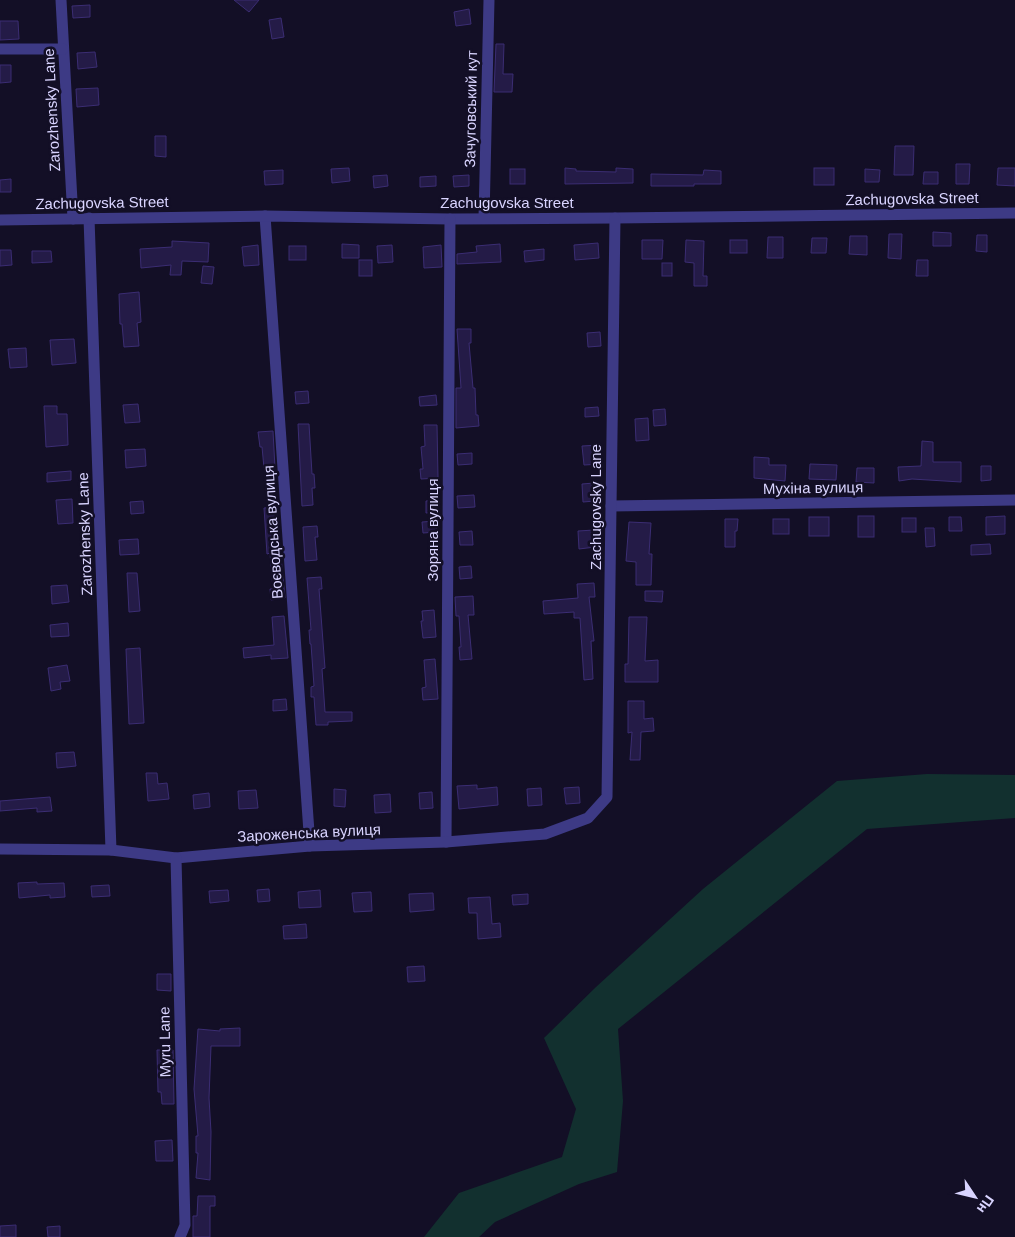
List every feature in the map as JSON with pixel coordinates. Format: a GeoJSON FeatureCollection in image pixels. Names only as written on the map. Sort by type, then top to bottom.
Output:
{"type":"FeatureCollection","features":[{"type":"Feature","properties":{"kind":"street","name":"Zarozhensky Lane"},"geometry":{"type":"LineString","coordinates":[[61,0],[73,219]]}},
{"type":"Feature","properties":{"kind":"street","name":"Зачуговський кут"},"geometry":{"type":"LineString","coordinates":[[484,218],[489,0]]}},
{"type":"Feature","properties":{"kind":"street"},"geometry":{"type":"LineString","coordinates":[[0,49],[63,49]]}},
{"type":"Feature","properties":{"kind":"street","name":"Zachugovska Street"},"geometry":{"type":"LineString","coordinates":[[0,220],[265,216],[450,219],[615,218],[1015,213]]}},
{"type":"Feature","properties":{"kind":"street","name":"Воєводська вулиця"},"geometry":{"type":"LineString","coordinates":[[265,216],[310,846]]}},
{"type":"Feature","properties":{"kind":"street","name":"Zarozhensky Lane"},"geometry":{"type":"LineString","coordinates":[[89,218],[111,850]]}},
{"type":"Feature","properties":{"kind":"street","name":"Zachugovsky Lane"},"geometry":{"type":"LineString","coordinates":[[607,797],[615,218]]}},
{"type":"Feature","properties":{"kind":"street","name":"Зоряна вулиця"},"geometry":{"type":"LineString","coordinates":[[446,842],[450,219]]}},
{"type":"Feature","properties":{"kind":"street","name":"Мухіна вулиця"},"geometry":{"type":"LineString","coordinates":[[611,506],[1015,500]]}},
{"type":"Feature","properties":{"kind":"street","name":"Зароженська вулиця"},"geometry":{"type":"LineString","coordinates":[[0,849],[111,850],[176,858],[310,846],[446,842],[545,834],[588,818],[607,797]]}},
{"type":"Feature","properties":{"kind":"street","name":"Myru Lane"},"geometry":{"type":"LineString","coordinates":[[176,858],[185,1225],[180,1237]]}},
{"type":"Feature","properties":{"kind":"green space"},"geometry":{"type":"Polygon","coordinates":[[[927,774],[1015,775],[1015,818],[867,829],[618,1029],[623,1101],[617,1172],[579,1184],[495,1222],[479,1237],[424,1237],[459,1193],[562,1157],[576,1109],[544,1038],[596,987],[703,889],[837,781],[927,774]]]}},
{"type":"Feature","properties":{"kind":"building"},"geometry":{"type":"Polygon","coordinates":[[[234,0],[259,0],[249,12],[234,0]]]}},
{"type":"Feature","properties":{"kind":"building"},"geometry":{"type":"Polygon","coordinates":[[[90,5],[90,17],[73,18],[72,6],[90,5]]]}},
{"type":"Feature","properties":{"kind":"building"},"geometry":{"type":"Polygon","coordinates":[[[469,9],[471,24],[456,26],[454,12],[469,9]]]}},
{"type":"Feature","properties":{"kind":"building"},"geometry":{"type":"Polygon","coordinates":[[[281,18],[284,37],[272,39],[269,20],[281,18]]]}},
{"type":"Feature","properties":{"kind":"building"},"geometry":{"type":"Polygon","coordinates":[[[0,21],[18,21],[19,39],[0,40],[0,21]]]}},
{"type":"Feature","properties":{"kind":"building"},"geometry":{"type":"Polygon","coordinates":[[[496,44],[504,44],[503,74],[513,74],[512,92],[494,92],[496,44]]]}},
{"type":"Feature","properties":{"kind":"building"},"geometry":{"type":"Polygon","coordinates":[[[95,52],[97,67],[78,69],[77,53],[95,52]]]}},
{"type":"Feature","properties":{"kind":"building"},"geometry":{"type":"Polygon","coordinates":[[[0,65],[11,65],[11,82],[0,83],[0,65]]]}},
{"type":"Feature","properties":{"kind":"building"},"geometry":{"type":"Polygon","coordinates":[[[98,88],[99,105],[77,107],[76,89],[98,88]]]}},
{"type":"Feature","properties":{"kind":"building"},"geometry":{"type":"Polygon","coordinates":[[[155,136],[166,136],[166,157],[155,156],[155,136]]]}},
{"type":"Feature","properties":{"kind":"building"},"geometry":{"type":"Polygon","coordinates":[[[895,146],[914,146],[913,175],[894,175],[895,146]]]}},
{"type":"Feature","properties":{"kind":"building"},"geometry":{"type":"Polygon","coordinates":[[[956,164],[970,164],[969,184],[956,184],[956,164]]]}},
{"type":"Feature","properties":{"kind":"building"},"geometry":{"type":"Polygon","coordinates":[[[349,168],[350,181],[332,183],[331,169],[349,168]]]}},
{"type":"Feature","properties":{"kind":"building"},"geometry":{"type":"Polygon","coordinates":[[[565,168],[576,169],[576,171],[616,172],[616,168],[633,169],[633,183],[565,184],[565,168]]]}},
{"type":"Feature","properties":{"kind":"building"},"geometry":{"type":"Polygon","coordinates":[[[814,168],[834,168],[834,185],[814,185],[814,168]]]}},
{"type":"Feature","properties":{"kind":"building"},"geometry":{"type":"Polygon","coordinates":[[[998,168],[1015,168],[1015,186],[997,185],[998,168]]]}},
{"type":"Feature","properties":{"kind":"building"},"geometry":{"type":"Polygon","coordinates":[[[510,169],[525,169],[525,184],[510,184],[510,169]]]}},
{"type":"Feature","properties":{"kind":"building"},"geometry":{"type":"Polygon","coordinates":[[[865,169],[880,170],[879,182],[865,182],[865,169]]]}},
{"type":"Feature","properties":{"kind":"building"},"geometry":{"type":"Polygon","coordinates":[[[283,170],[283,184],[265,185],[264,171],[283,170]]]}},
{"type":"Feature","properties":{"kind":"building"},"geometry":{"type":"Polygon","coordinates":[[[704,170],[721,171],[721,184],[651,186],[651,174],[703,175],[704,170]]]}},
{"type":"Feature","properties":{"kind":"building"},"geometry":{"type":"Polygon","coordinates":[[[924,172],[938,172],[938,184],[923,184],[924,172]]]}},
{"type":"Feature","properties":{"kind":"building"},"geometry":{"type":"Polygon","coordinates":[[[387,175],[388,186],[374,188],[373,176],[387,175]]]}},
{"type":"Feature","properties":{"kind":"building"},"geometry":{"type":"Polygon","coordinates":[[[469,175],[469,186],[454,187],[453,176],[469,175]]]}},
{"type":"Feature","properties":{"kind":"building"},"geometry":{"type":"Polygon","coordinates":[[[436,176],[436,186],[420,187],[420,177],[436,176]]]}},
{"type":"Feature","properties":{"kind":"building"},"geometry":{"type":"Polygon","coordinates":[[[11,179],[11,192],[0,192],[0,180],[11,179]]]}},
{"type":"Feature","properties":{"kind":"building"},"geometry":{"type":"Polygon","coordinates":[[[933,232],[951,233],[951,246],[933,246],[933,232]]]}},
{"type":"Feature","properties":{"kind":"building"},"geometry":{"type":"Polygon","coordinates":[[[889,234],[902,234],[901,259],[888,258],[889,234]]]}},
{"type":"Feature","properties":{"kind":"building"},"geometry":{"type":"Polygon","coordinates":[[[977,235],[987,235],[987,252],[976,251],[977,235]]]}},
{"type":"Feature","properties":{"kind":"building"},"geometry":{"type":"Polygon","coordinates":[[[850,236],[867,236],[867,255],[849,254],[850,236]]]}},
{"type":"Feature","properties":{"kind":"building"},"geometry":{"type":"Polygon","coordinates":[[[768,237],[783,237],[783,258],[767,258],[768,237]]]}},
{"type":"Feature","properties":{"kind":"building"},"geometry":{"type":"Polygon","coordinates":[[[812,238],[827,238],[826,253],[811,253],[812,238]]]}},
{"type":"Feature","properties":{"kind":"building"},"geometry":{"type":"Polygon","coordinates":[[[642,240],[663,240],[662,259],[642,259],[642,240]]]}},
{"type":"Feature","properties":{"kind":"building"},"geometry":{"type":"Polygon","coordinates":[[[686,240],[704,241],[703,276],[707,276],[707,286],[694,286],[694,263],[685,262],[686,240]]]}},
{"type":"Feature","properties":{"kind":"building"},"geometry":{"type":"Polygon","coordinates":[[[730,240],[747,240],[747,253],[730,253],[730,240]]]}},
{"type":"Feature","properties":{"kind":"building"},"geometry":{"type":"Polygon","coordinates":[[[172,241],[209,243],[208,262],[182,261],[181,275],[170,275],[171,265],[141,268],[140,249],[172,247],[172,241]]]}},
{"type":"Feature","properties":{"kind":"building"},"geometry":{"type":"Polygon","coordinates":[[[598,243],[599,258],[575,260],[574,245],[598,243]]]}},
{"type":"Feature","properties":{"kind":"building"},"geometry":{"type":"Polygon","coordinates":[[[342,244],[359,245],[359,258],[342,258],[342,244]]]}},
{"type":"Feature","properties":{"kind":"building"},"geometry":{"type":"Polygon","coordinates":[[[500,244],[501,262],[457,264],[457,254],[477,252],[476,246],[500,244]]]}},
{"type":"Feature","properties":{"kind":"building"},"geometry":{"type":"Polygon","coordinates":[[[258,245],[259,265],[244,266],[242,247],[258,245]]]}},
{"type":"Feature","properties":{"kind":"building"},"geometry":{"type":"Polygon","coordinates":[[[392,245],[393,262],[378,263],[377,246],[392,245]]]}},
{"type":"Feature","properties":{"kind":"building"},"geometry":{"type":"Polygon","coordinates":[[[441,245],[442,267],[424,268],[423,247],[441,245]]]}},
{"type":"Feature","properties":{"kind":"building"},"geometry":{"type":"Polygon","coordinates":[[[289,246],[306,246],[306,260],[289,260],[289,246]]]}},
{"type":"Feature","properties":{"kind":"building"},"geometry":{"type":"Polygon","coordinates":[[[544,249],[544,260],[525,262],[524,251],[544,249]]]}},
{"type":"Feature","properties":{"kind":"building"},"geometry":{"type":"Polygon","coordinates":[[[0,250],[11,250],[12,265],[0,266],[0,250]]]}},
{"type":"Feature","properties":{"kind":"building"},"geometry":{"type":"Polygon","coordinates":[[[32,251],[51,251],[52,262],[32,263],[32,251]]]}},
{"type":"Feature","properties":{"kind":"building"},"geometry":{"type":"Polygon","coordinates":[[[359,260],[372,260],[372,276],[359,276],[359,260]]]}},
{"type":"Feature","properties":{"kind":"building"},"geometry":{"type":"Polygon","coordinates":[[[917,260],[928,260],[928,276],[916,276],[917,260]]]}},
{"type":"Feature","properties":{"kind":"building"},"geometry":{"type":"Polygon","coordinates":[[[662,263],[672,263],[672,276],[662,276],[662,263]]]}},
{"type":"Feature","properties":{"kind":"building"},"geometry":{"type":"Polygon","coordinates":[[[203,266],[214,267],[212,284],[201,283],[203,266]]]}},
{"type":"Feature","properties":{"kind":"building"},"geometry":{"type":"Polygon","coordinates":[[[139,292],[141,322],[137,323],[139,346],[124,347],[122,324],[120,324],[119,294],[139,292]]]}},
{"type":"Feature","properties":{"kind":"building"},"geometry":{"type":"Polygon","coordinates":[[[457,329],[471,329],[471,343],[469,343],[473,388],[475,388],[476,415],[478,415],[479,426],[456,428],[456,388],[461,388],[457,329]]]}},
{"type":"Feature","properties":{"kind":"building"},"geometry":{"type":"Polygon","coordinates":[[[600,332],[601,346],[588,347],[587,333],[600,332]]]}},
{"type":"Feature","properties":{"kind":"building"},"geometry":{"type":"Polygon","coordinates":[[[74,339],[76,363],[52,365],[50,340],[74,339]]]}},
{"type":"Feature","properties":{"kind":"building"},"geometry":{"type":"Polygon","coordinates":[[[26,348],[27,367],[10,368],[8,349],[26,348]]]}},
{"type":"Feature","properties":{"kind":"building"},"geometry":{"type":"Polygon","coordinates":[[[308,391],[309,403],[296,404],[295,392],[308,391]]]}},
{"type":"Feature","properties":{"kind":"building"},"geometry":{"type":"Polygon","coordinates":[[[436,395],[437,405],[420,406],[419,397],[436,395]]]}},
{"type":"Feature","properties":{"kind":"building"},"geometry":{"type":"Polygon","coordinates":[[[138,404],[140,422],[125,423],[123,405],[138,404]]]}},
{"type":"Feature","properties":{"kind":"building"},"geometry":{"type":"Polygon","coordinates":[[[44,406],[57,406],[57,414],[67,414],[68,445],[46,447],[44,406]]]}},
{"type":"Feature","properties":{"kind":"building"},"geometry":{"type":"Polygon","coordinates":[[[598,407],[599,416],[585,417],[585,408],[598,407]]]}},
{"type":"Feature","properties":{"kind":"building"},"geometry":{"type":"Polygon","coordinates":[[[665,409],[666,425],[654,426],[653,410],[665,409]]]}},
{"type":"Feature","properties":{"kind":"building"},"geometry":{"type":"Polygon","coordinates":[[[648,418],[649,440],[636,441],[635,419],[648,418]]]}},
{"type":"Feature","properties":{"kind":"building"},"geometry":{"type":"Polygon","coordinates":[[[298,424],[309,424],[312,474],[314,474],[315,488],[312,488],[313,505],[302,506],[298,424]]]}},
{"type":"Feature","properties":{"kind":"building"},"geometry":{"type":"Polygon","coordinates":[[[424,425],[437,425],[438,478],[421,479],[420,469],[423,469],[421,447],[425,446],[424,425]]]}},
{"type":"Feature","properties":{"kind":"building"},"geometry":{"type":"Polygon","coordinates":[[[273,431],[275,468],[264,468],[258,432],[273,431]]]}},
{"type":"Feature","properties":{"kind":"building"},"geometry":{"type":"Polygon","coordinates":[[[922,441],[933,442],[933,462],[961,462],[961,482],[912,479],[899,481],[898,467],[921,466],[922,441]]]}},
{"type":"Feature","properties":{"kind":"building"},"geometry":{"type":"Polygon","coordinates":[[[599,445],[601,464],[584,465],[582,446],[599,445]]]}},
{"type":"Feature","properties":{"kind":"building"},"geometry":{"type":"Polygon","coordinates":[[[145,449],[146,466],[126,468],[125,450],[145,449]]]}},
{"type":"Feature","properties":{"kind":"building"},"geometry":{"type":"Polygon","coordinates":[[[472,453],[472,464],[458,465],[457,454],[472,453]]]}},
{"type":"Feature","properties":{"kind":"building"},"geometry":{"type":"Polygon","coordinates":[[[754,457],[769,458],[769,465],[786,465],[785,481],[754,478],[754,457]]]}},
{"type":"Feature","properties":{"kind":"building"},"geometry":{"type":"Polygon","coordinates":[[[810,464],[837,465],[836,480],[809,479],[810,464]]]}},
{"type":"Feature","properties":{"kind":"building"},"geometry":{"type":"Polygon","coordinates":[[[981,466],[991,466],[991,480],[981,481],[981,466]]]}},
{"type":"Feature","properties":{"kind":"building"},"geometry":{"type":"Polygon","coordinates":[[[857,468],[874,468],[874,483],[856,482],[857,468]]]}},
{"type":"Feature","properties":{"kind":"building"},"geometry":{"type":"Polygon","coordinates":[[[71,471],[71,480],[47,482],[47,473],[71,471]]]}},
{"type":"Feature","properties":{"kind":"building"},"geometry":{"type":"Polygon","coordinates":[[[594,483],[595,501],[583,502],[582,484],[594,483]]]}},
{"type":"Feature","properties":{"kind":"building"},"geometry":{"type":"Polygon","coordinates":[[[474,495],[475,507],[458,508],[457,496],[474,495]]]}},
{"type":"Feature","properties":{"kind":"building"},"geometry":{"type":"Polygon","coordinates":[[[72,499],[73,523],[58,524],[56,500],[72,499]]]}},
{"type":"Feature","properties":{"kind":"building"},"geometry":{"type":"Polygon","coordinates":[[[437,500],[438,512],[426,513],[426,501],[437,500]]]}},
{"type":"Feature","properties":{"kind":"building"},"geometry":{"type":"Polygon","coordinates":[[[143,501],[144,513],[131,514],[130,502],[143,501]]]}},
{"type":"Feature","properties":{"kind":"building"},"geometry":{"type":"Polygon","coordinates":[[[276,507],[285,598],[271,600],[270,589],[273,589],[270,553],[267,554],[264,508],[276,507]]]}},
{"type":"Feature","properties":{"kind":"building"},"geometry":{"type":"Polygon","coordinates":[[[858,516],[874,516],[874,537],[858,537],[858,516]]]}},
{"type":"Feature","properties":{"kind":"building"},"geometry":{"type":"Polygon","coordinates":[[[1005,516],[1005,534],[986,535],[986,517],[1005,516]]]}},
{"type":"Feature","properties":{"kind":"building"},"geometry":{"type":"Polygon","coordinates":[[[809,517],[829,517],[829,536],[809,536],[809,517]]]}},
{"type":"Feature","properties":{"kind":"building"},"geometry":{"type":"Polygon","coordinates":[[[949,517],[961,517],[962,531],[949,531],[949,517]]]}},
{"type":"Feature","properties":{"kind":"building"},"geometry":{"type":"Polygon","coordinates":[[[902,518],[916,518],[916,532],[902,532],[902,518]]]}},
{"type":"Feature","properties":{"kind":"building"},"geometry":{"type":"Polygon","coordinates":[[[725,519],[738,519],[737,531],[735,531],[735,547],[725,547],[725,519]]]}},
{"type":"Feature","properties":{"kind":"building"},"geometry":{"type":"Polygon","coordinates":[[[773,519],[789,519],[789,534],[773,534],[773,519]]]}},
{"type":"Feature","properties":{"kind":"building"},"geometry":{"type":"Polygon","coordinates":[[[436,521],[437,532],[423,533],[422,522],[436,521]]]}},
{"type":"Feature","properties":{"kind":"building"},"geometry":{"type":"Polygon","coordinates":[[[629,522],[651,523],[649,554],[652,554],[651,585],[636,585],[636,562],[626,561],[629,522]]]}},
{"type":"Feature","properties":{"kind":"building"},"geometry":{"type":"Polygon","coordinates":[[[317,526],[318,537],[315,537],[317,560],[305,561],[303,527],[317,526]]]}},
{"type":"Feature","properties":{"kind":"building"},"geometry":{"type":"Polygon","coordinates":[[[925,528],[934,528],[935,546],[926,547],[925,528]]]}},
{"type":"Feature","properties":{"kind":"building"},"geometry":{"type":"Polygon","coordinates":[[[594,530],[595,547],[579,549],[578,531],[594,530]]]}},
{"type":"Feature","properties":{"kind":"building"},"geometry":{"type":"Polygon","coordinates":[[[472,531],[473,545],[460,545],[459,532],[472,531]]]}},
{"type":"Feature","properties":{"kind":"building"},"geometry":{"type":"Polygon","coordinates":[[[138,539],[139,554],[120,555],[119,540],[138,539]]]}},
{"type":"Feature","properties":{"kind":"building"},"geometry":{"type":"Polygon","coordinates":[[[990,544],[991,554],[971,555],[971,545],[990,544]]]}},
{"type":"Feature","properties":{"kind":"building"},"geometry":{"type":"Polygon","coordinates":[[[471,566],[472,578],[460,579],[459,567],[471,566]]]}},
{"type":"Feature","properties":{"kind":"building"},"geometry":{"type":"Polygon","coordinates":[[[127,573],[137,573],[140,611],[129,612],[127,573]]]}},
{"type":"Feature","properties":{"kind":"building"},"geometry":{"type":"Polygon","coordinates":[[[321,577],[322,589],[319,589],[325,668],[322,669],[325,712],[352,712],[352,721],[328,722],[328,725],[316,725],[314,697],[311,697],[311,687],[314,686],[307,578],[321,577]]]}},
{"type":"Feature","properties":{"kind":"building"},"geometry":{"type":"Polygon","coordinates":[[[594,583],[595,597],[589,597],[594,641],[591,641],[593,679],[584,680],[580,618],[574,618],[574,612],[544,614],[543,601],[578,598],[577,584],[594,583]]]}},
{"type":"Feature","properties":{"kind":"building"},"geometry":{"type":"Polygon","coordinates":[[[67,585],[69,602],[52,604],[51,586],[67,585]]]}},
{"type":"Feature","properties":{"kind":"building"},"geometry":{"type":"Polygon","coordinates":[[[645,591],[663,591],[662,602],[645,601],[645,591]]]}},
{"type":"Feature","properties":{"kind":"building"},"geometry":{"type":"Polygon","coordinates":[[[473,596],[474,615],[468,615],[472,659],[460,660],[459,616],[456,616],[455,597],[473,596]]]}},
{"type":"Feature","properties":{"kind":"building"},"geometry":{"type":"Polygon","coordinates":[[[434,610],[436,637],[423,638],[422,611],[434,610]]]}},
{"type":"Feature","properties":{"kind":"building"},"geometry":{"type":"Polygon","coordinates":[[[284,616],[288,658],[271,659],[271,655],[244,658],[243,648],[274,645],[272,617],[284,616]]]}},
{"type":"Feature","properties":{"kind":"building"},"geometry":{"type":"Polygon","coordinates":[[[629,617],[647,617],[645,661],[658,660],[658,682],[625,682],[625,664],[628,664],[629,617]]]}},
{"type":"Feature","properties":{"kind":"building"},"geometry":{"type":"Polygon","coordinates":[[[68,623],[69,636],[51,637],[50,625],[68,623]]]}},
{"type":"Feature","properties":{"kind":"building"},"geometry":{"type":"Polygon","coordinates":[[[140,648],[144,723],[129,724],[126,649],[140,648]]]}},
{"type":"Feature","properties":{"kind":"building"},"geometry":{"type":"Polygon","coordinates":[[[435,659],[438,699],[423,700],[422,688],[426,687],[424,660],[435,659]]]}},
{"type":"Feature","properties":{"kind":"building"},"geometry":{"type":"Polygon","coordinates":[[[67,665],[70,681],[60,682],[61,689],[51,691],[48,668],[67,665]]]}},
{"type":"Feature","properties":{"kind":"building"},"geometry":{"type":"Polygon","coordinates":[[[286,699],[287,710],[273,711],[273,700],[286,699]]]}},
{"type":"Feature","properties":{"kind":"building"},"geometry":{"type":"Polygon","coordinates":[[[628,701],[644,701],[644,719],[653,718],[654,731],[641,732],[640,760],[630,760],[632,732],[628,733],[628,701]]]}},
{"type":"Feature","properties":{"kind":"building"},"geometry":{"type":"Polygon","coordinates":[[[74,752],[76,766],[57,768],[56,753],[74,752]]]}},
{"type":"Feature","properties":{"kind":"building"},"geometry":{"type":"Polygon","coordinates":[[[146,773],[157,773],[158,784],[167,783],[169,799],[148,801],[146,773]]]}},
{"type":"Feature","properties":{"kind":"building"},"geometry":{"type":"Polygon","coordinates":[[[477,785],[477,789],[497,787],[498,805],[459,809],[457,786],[477,785]]]}},
{"type":"Feature","properties":{"kind":"building"},"geometry":{"type":"Polygon","coordinates":[[[579,787],[580,803],[566,804],[564,788],[579,787]]]}},
{"type":"Feature","properties":{"kind":"building"},"geometry":{"type":"Polygon","coordinates":[[[541,788],[542,805],[528,806],[527,789],[541,788]]]}},
{"type":"Feature","properties":{"kind":"building"},"geometry":{"type":"Polygon","coordinates":[[[334,789],[346,790],[345,807],[334,806],[334,789]]]}},
{"type":"Feature","properties":{"kind":"building"},"geometry":{"type":"Polygon","coordinates":[[[256,790],[258,808],[239,809],[238,791],[256,790]]]}},
{"type":"Feature","properties":{"kind":"building"},"geometry":{"type":"Polygon","coordinates":[[[432,792],[433,808],[420,809],[419,793],[432,792]]]}},
{"type":"Feature","properties":{"kind":"building"},"geometry":{"type":"Polygon","coordinates":[[[209,793],[210,807],[194,809],[193,795],[209,793]]]}},
{"type":"Feature","properties":{"kind":"building"},"geometry":{"type":"Polygon","coordinates":[[[390,794],[391,812],[375,813],[374,795],[390,794]]]}},
{"type":"Feature","properties":{"kind":"building"},"geometry":{"type":"Polygon","coordinates":[[[50,797],[52,811],[37,812],[37,808],[0,811],[0,801],[50,797]]]}},
{"type":"Feature","properties":{"kind":"building"},"geometry":{"type":"Polygon","coordinates":[[[37,882],[37,884],[64,883],[65,897],[50,898],[50,895],[19,898],[18,883],[37,882]]]}},
{"type":"Feature","properties":{"kind":"building"},"geometry":{"type":"Polygon","coordinates":[[[109,885],[110,896],[92,897],[91,886],[109,885]]]}},
{"type":"Feature","properties":{"kind":"building"},"geometry":{"type":"Polygon","coordinates":[[[269,889],[270,901],[258,902],[257,890],[269,889]]]}},
{"type":"Feature","properties":{"kind":"building"},"geometry":{"type":"Polygon","coordinates":[[[228,890],[229,901],[210,903],[209,891],[228,890]]]}},
{"type":"Feature","properties":{"kind":"building"},"geometry":{"type":"Polygon","coordinates":[[[320,890],[321,907],[299,908],[298,892],[320,890]]]}},
{"type":"Feature","properties":{"kind":"building"},"geometry":{"type":"Polygon","coordinates":[[[371,892],[372,911],[354,912],[352,893],[371,892]]]}},
{"type":"Feature","properties":{"kind":"building"},"geometry":{"type":"Polygon","coordinates":[[[433,893],[434,910],[410,912],[409,894],[433,893]]]}},
{"type":"Feature","properties":{"kind":"building"},"geometry":{"type":"Polygon","coordinates":[[[528,894],[528,904],[513,905],[512,895],[528,894]]]}},
{"type":"Feature","properties":{"kind":"building"},"geometry":{"type":"Polygon","coordinates":[[[490,897],[492,924],[500,923],[501,937],[478,939],[477,913],[469,913],[468,898],[490,897]]]}},
{"type":"Feature","properties":{"kind":"building"},"geometry":{"type":"Polygon","coordinates":[[[306,924],[307,938],[284,939],[283,926],[306,924]]]}},
{"type":"Feature","properties":{"kind":"building"},"geometry":{"type":"Polygon","coordinates":[[[424,966],[425,981],[408,982],[407,967],[424,966]]]}},
{"type":"Feature","properties":{"kind":"building"},"geometry":{"type":"Polygon","coordinates":[[[157,974],[171,974],[171,991],[157,990],[157,974]]]}},
{"type":"Feature","properties":{"kind":"building"},"geometry":{"type":"Polygon","coordinates":[[[240,1028],[240,1046],[211,1046],[209,1098],[211,1132],[210,1180],[196,1178],[198,1153],[196,1153],[196,1136],[198,1136],[194,1089],[198,1029],[220,1031],[220,1029],[240,1028]]]}},
{"type":"Feature","properties":{"kind":"building"},"geometry":{"type":"Polygon","coordinates":[[[157,1050],[173,1050],[174,1104],[162,1104],[161,1092],[158,1092],[157,1050]]]}},
{"type":"Feature","properties":{"kind":"building"},"geometry":{"type":"Polygon","coordinates":[[[172,1140],[173,1161],[156,1161],[155,1141],[172,1140]]]}},
{"type":"Feature","properties":{"kind":"building"},"geometry":{"type":"Polygon","coordinates":[[[198,1196],[215,1196],[215,1206],[210,1206],[210,1237],[193,1237],[193,1216],[197,1216],[198,1196]]]}},
{"type":"Feature","properties":{"kind":"building"},"geometry":{"type":"Polygon","coordinates":[[[16,1225],[16,1237],[0,1237],[0,1226],[16,1225]]]}},
{"type":"Feature","properties":{"kind":"building"},"geometry":{"type":"Polygon","coordinates":[[[60,1226],[60,1237],[48,1237],[47,1227],[60,1226]]]}}]}
